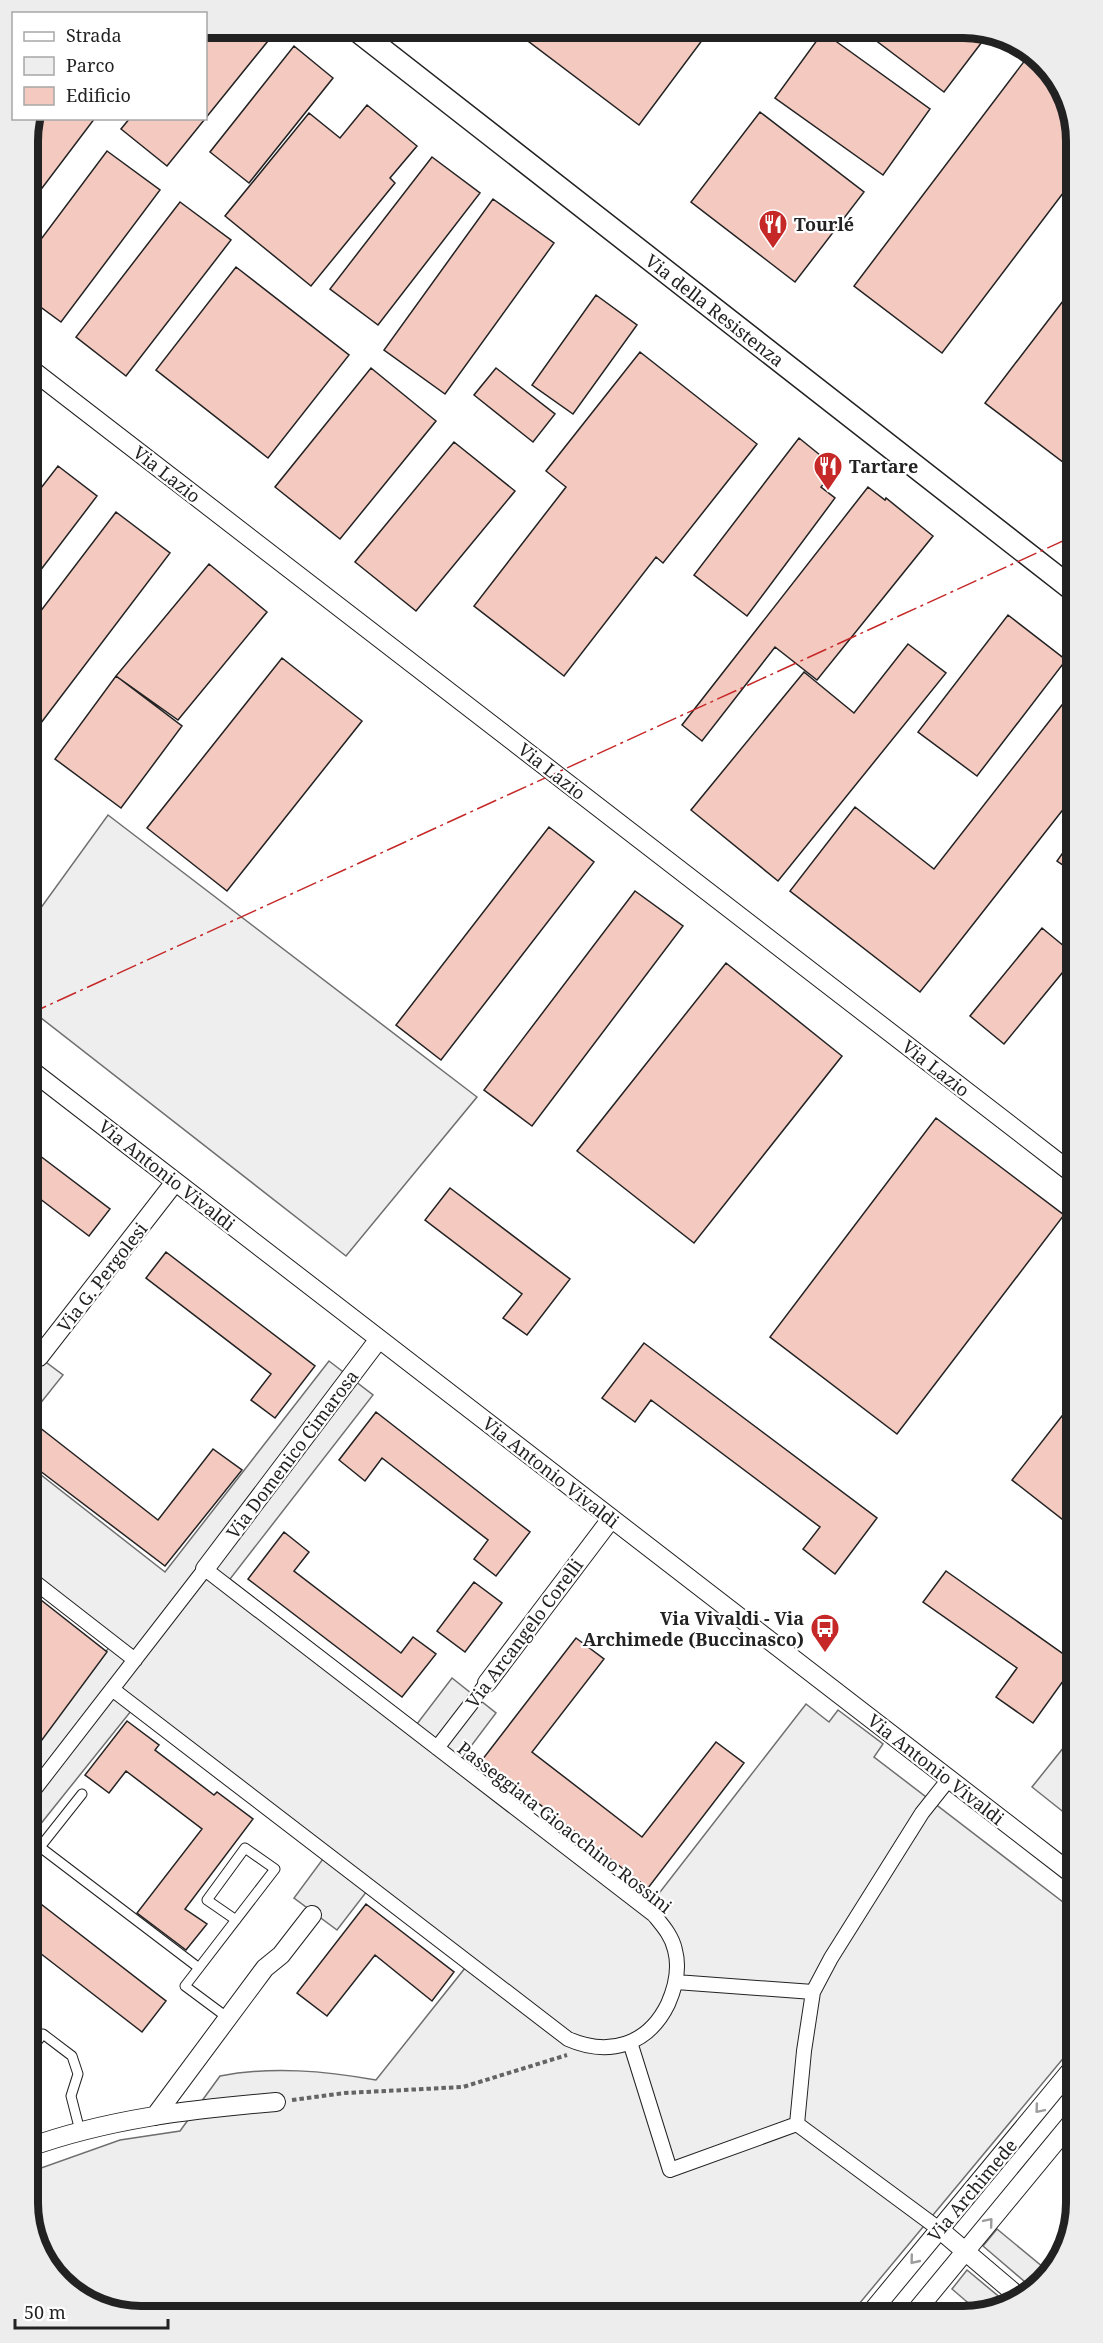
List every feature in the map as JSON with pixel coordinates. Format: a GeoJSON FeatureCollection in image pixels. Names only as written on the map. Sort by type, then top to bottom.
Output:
{"type":"FeatureCollection","features":[{"type":"Feature","properties":{"kind":"street","name":"Via della Resistenza"},"geometry":{"type":"LineString","coordinates":[[368,38],[1066,584]]}},
{"type":"Feature","properties":{"kind":"street","name":"Via Lazio"},"geometry":{"type":"LineString","coordinates":[[38,374],[1066,1168]]}},
{"type":"Feature","properties":{"kind":"street","name":"Via Antonio Vivaldi"},"geometry":{"type":"LineString","coordinates":[[38,1076],[1066,1869]]}},
{"type":"Feature","properties":{"kind":"street","name":"Via G. Pergolesi"},"geometry":{"type":"LineString","coordinates":[[39,1357],[175,1182]]}},
{"type":"Feature","properties":{"kind":"street","name":"Via Domenico Cimarosa"},"geometry":{"type":"LineString","coordinates":[[205,1569],[379,1338]]}},
{"type":"Feature","properties":{"kind":"street","name":"Via Arcangelo Corelli"},"geometry":{"type":"LineString","coordinates":[[437,1748],[611,1519]]}},
{"type":"Feature","properties":{"kind":"street"},"geometry":{"type":"LineString","coordinates":[[38,1785],[205,1569]]}},
{"type":"Feature","properties":{"kind":"street","name":"Passeggiata Gioacchino Rossini"},"geometry":{"type":"LineString","coordinates":[[112,1689],[549,2027],[568,2039],[586,2047],[609,2048],[630,2042],[649,2031],[663,2013],[676,1982],[678,1968],[675,1948],[668,1932],[654,1915],[205,1569]]}},
{"type":"Feature","properties":{"kind":"street"},"geometry":{"type":"LineString","coordinates":[[38,1585],[135,1660]]}},
{"type":"Feature","properties":{"kind":"street"},"geometry":{"type":"LineString","coordinates":[[797,2124],[804,2050],[813,1992],[831,1958],[922,1813],[949,1779]]}},
{"type":"Feature","properties":{"kind":"street"},"geometry":{"type":"LineString","coordinates":[[155,2116],[265,1968],[281,1955],[312,1915]]}},
{"type":"Feature","properties":{"kind":"street"},"geometry":{"type":"LineString","coordinates":[[676,1982],[813,1992]]}},
{"type":"Feature","properties":{"kind":"street"},"geometry":{"type":"LineString","coordinates":[[630,2042],[670,2170],[797,2124]]}},
{"type":"Feature","properties":{"kind":"street","name":"Via Archimede"},"geometry":{"type":"LineString","coordinates":[[876,2306],[1066,2076]]}},
{"type":"Feature","properties":{"kind":"street"},"geometry":{"type":"LineString","coordinates":[[38,2144],[80,2131],[155,2116],[276,2102]]}},
{"type":"Feature","properties":{"kind":"street"},"geometry":{"type":"LineString","coordinates":[[797,2124],[939,2229],[1013,2292]]}},
{"type":"Feature","properties":{"kind":"street","name":"Via Archimede"},"geometry":{"type":"LineString","coordinates":[[920,2306],[1066,2129]]}},
{"type":"Feature","properties":{"kind":"lane"},"geometry":{"type":"LineString","coordinates":[[82,1794],[40,1847],[199,1968]]}},
{"type":"Feature","properties":{"kind":"lane"},"geometry":{"type":"LineString","coordinates":[[228,2018],[185,1986],[236,1920],[275,1869],[245,1848],[207,1900],[236,1920]]}},
{"type":"Feature","properties":{"kind":"lane"},"geometry":{"type":"LineString","coordinates":[[38,2040],[43,2034],[72,2056],[78,2074],[71,2096],[80,2131]]}},
{"type":"Feature","properties":{"kind":"path"},"geometry":{"type":"LineString","coordinates":[[276,2102],[345,2093],[463,2087],[592,2048]]}},
{"type":"Feature","properties":{"kind":"green space"},"geometry":{"type":"Polygon","coordinates":[[[108,815],[477,1097],[346,1256],[38,1016],[38,912],[108,815]]]}},
{"type":"Feature","properties":{"kind":"green space"},"geometry":{"type":"Polygon","coordinates":[[[38,1356],[63,1375],[38,1406],[38,1356]]]}},
{"type":"Feature","properties":{"kind":"green space"},"geometry":{"type":"Polygon","coordinates":[[[329,1361],[373,1395],[230,1579],[417,1724],[452,1678],[496,1713],[462,1758],[650,1905],[806,1704],[829,1722],[838,1710],[883,1744],[874,1757],[1066,1904],[1066,2055],[857,2306],[134,2305],[120,2304],[95,2295],[68,2275],[51,2254],[45,2242],[39,2223],[38,2169],[120,2140],[180,2131],[220,2076],[279,2070],[337,2074],[376,2080],[465,1968],[367,1891],[337,1930],[294,1898],[323,1859],[131,1711],[38,1827],[38,1739],[111,1645],[38,1589],[38,1473],[165,1572],[329,1361]]]}},
{"type":"Feature","properties":{"kind":"green space"},"geometry":{"type":"Polygon","coordinates":[[[1066,1744],[1066,1814],[1032,1787],[1066,1744]]]}},
{"type":"Feature","properties":{"kind":"shaded area"},"geometry":{"type":"Polygon","coordinates":[[[997,2229],[1043,2267],[1026,2283],[983,2246],[997,2229]]]}},
{"type":"Feature","properties":{"kind":"shaded area"},"geometry":{"type":"Polygon","coordinates":[[[967,2270],[1001,2298],[971,2305],[952,2289],[967,2270]]]}},
{"type":"Feature","properties":{"kind":"building"},"geometry":{"type":"Polygon","coordinates":[[[207,38],[270,38],[207,117],[207,38]]]}},
{"type":"Feature","properties":{"kind":"building"},"geometry":{"type":"Polygon","coordinates":[[[524,38],[704,38],[639,125],[524,38]]]}},
{"type":"Feature","properties":{"kind":"building"},"geometry":{"type":"Polygon","coordinates":[[[819,38],[831,38],[930,109],[883,175],[775,98],[819,38]]]}},
{"type":"Feature","properties":{"kind":"building"},"geometry":{"type":"Polygon","coordinates":[[[873,38],[984,39],[944,92],[873,38]]]}},
{"type":"Feature","properties":{"kind":"building"},"geometry":{"type":"Polygon","coordinates":[[[294,46],[333,78],[249,183],[210,152],[294,46]]]}},
{"type":"Feature","properties":{"kind":"building"},"geometry":{"type":"Polygon","coordinates":[[[1026,59],[1052,89],[1064,120],[1066,189],[942,353],[854,286],[1026,59]]]}},
{"type":"Feature","properties":{"kind":"building"},"geometry":{"type":"Polygon","coordinates":[[[367,105],[417,146],[390,178],[395,183],[311,286],[225,216],[309,113],[340,138],[367,105]]]}},
{"type":"Feature","properties":{"kind":"building"},"geometry":{"type":"Polygon","coordinates":[[[760,112],[864,192],[795,282],[691,202],[760,112]]]}},
{"type":"Feature","properties":{"kind":"building"},"geometry":{"type":"Polygon","coordinates":[[[40,120],[93,120],[38,193],[40,120]]]}},
{"type":"Feature","properties":{"kind":"building"},"geometry":{"type":"Polygon","coordinates":[[[128,120],[204,120],[167,166],[121,129],[128,120]]]}},
{"type":"Feature","properties":{"kind":"building"},"geometry":{"type":"Polygon","coordinates":[[[107,151],[160,190],[61,322],[38,305],[38,243],[107,151]]]}},
{"type":"Feature","properties":{"kind":"building"},"geometry":{"type":"Polygon","coordinates":[[[432,157],[480,193],[378,325],[330,289],[432,157]]]}},
{"type":"Feature","properties":{"kind":"building"},"geometry":{"type":"Polygon","coordinates":[[[493,199],[554,243],[445,394],[384,350],[493,199]]]}},
{"type":"Feature","properties":{"kind":"building"},"geometry":{"type":"Polygon","coordinates":[[[180,202],[231,240],[126,376],[76,337],[180,202]]]}},
{"type":"Feature","properties":{"kind":"building"},"geometry":{"type":"Polygon","coordinates":[[[236,267],[349,355],[268,458],[156,370],[236,267]]]}},
{"type":"Feature","properties":{"kind":"building"},"geometry":{"type":"Polygon","coordinates":[[[596,295],[637,325],[573,414],[532,385],[596,295]]]}},
{"type":"Feature","properties":{"kind":"building"},"geometry":{"type":"Polygon","coordinates":[[[1066,297],[1066,464],[985,403],[1066,297]]]}},
{"type":"Feature","properties":{"kind":"building"},"geometry":{"type":"Polygon","coordinates":[[[640,352],[757,444],[663,563],[656,557],[564,676],[474,606],[566,487],[546,471],[640,352]]]}},
{"type":"Feature","properties":{"kind":"building"},"geometry":{"type":"Polygon","coordinates":[[[371,368],[436,421],[340,539],[275,487],[371,368]]]}},
{"type":"Feature","properties":{"kind":"building"},"geometry":{"type":"Polygon","coordinates":[[[496,368],[555,414],[533,442],[474,395],[496,368]]]}},
{"type":"Feature","properties":{"kind":"building"},"geometry":{"type":"Polygon","coordinates":[[[799,438],[836,468],[821,487],[835,498],[747,616],[694,575],[799,438]]]}},
{"type":"Feature","properties":{"kind":"building"},"geometry":{"type":"Polygon","coordinates":[[[454,442],[515,491],[416,611],[355,562],[454,442]]]}},
{"type":"Feature","properties":{"kind":"building"},"geometry":{"type":"Polygon","coordinates":[[[58,466],[97,496],[38,574],[38,492],[58,466]]]}},
{"type":"Feature","properties":{"kind":"building"},"geometry":{"type":"Polygon","coordinates":[[[868,487],[885,500],[886,498],[933,536],[817,680],[775,647],[702,741],[682,725],[868,487]]]}},
{"type":"Feature","properties":{"kind":"building"},"geometry":{"type":"Polygon","coordinates":[[[116,512],[170,553],[38,727],[38,615],[116,512]]]}},
{"type":"Feature","properties":{"kind":"building"},"geometry":{"type":"Polygon","coordinates":[[[209,564],[267,612],[178,720],[116,676],[209,564]]]}},
{"type":"Feature","properties":{"kind":"building"},"geometry":{"type":"Polygon","coordinates":[[[1008,615],[1066,660],[977,776],[918,732],[1008,615]]]}},
{"type":"Feature","properties":{"kind":"building"},"geometry":{"type":"Polygon","coordinates":[[[908,644],[946,673],[778,881],[691,810],[804,672],[854,713],[908,644]]]}},
{"type":"Feature","properties":{"kind":"building"},"geometry":{"type":"Polygon","coordinates":[[[282,658],[362,721],[227,891],[147,828],[282,658]]]}},
{"type":"Feature","properties":{"kind":"building"},"geometry":{"type":"Polygon","coordinates":[[[116,676],[182,726],[121,808],[55,759],[116,676]]]}},
{"type":"Feature","properties":{"kind":"building"},"geometry":{"type":"Polygon","coordinates":[[[1066,700],[1066,806],[920,992],[790,891],[855,807],[934,869],[1066,700]]]}},
{"type":"Feature","properties":{"kind":"building"},"geometry":{"type":"Polygon","coordinates":[[[549,827],[594,862],[441,1060],[396,1025],[549,827]]]}},
{"type":"Feature","properties":{"kind":"building"},"geometry":{"type":"Polygon","coordinates":[[[1066,848],[1066,867],[1057,861],[1066,848]]]}},
{"type":"Feature","properties":{"kind":"building"},"geometry":{"type":"Polygon","coordinates":[[[635,891],[683,926],[532,1126],[484,1090],[635,891]]]}},
{"type":"Feature","properties":{"kind":"building"},"geometry":{"type":"Polygon","coordinates":[[[1042,928],[1066,948],[1066,968],[1004,1044],[970,1016],[1042,928]]]}},
{"type":"Feature","properties":{"kind":"building"},"geometry":{"type":"Polygon","coordinates":[[[726,963],[842,1056],[694,1243],[577,1151],[726,963]]]}},
{"type":"Feature","properties":{"kind":"building"},"geometry":{"type":"Polygon","coordinates":[[[936,1118],[1064,1215],[897,1434],[770,1337],[936,1118]]]}},
{"type":"Feature","properties":{"kind":"building"},"geometry":{"type":"Polygon","coordinates":[[[38,1154],[110,1209],[89,1236],[38,1197],[38,1154]]]}},
{"type":"Feature","properties":{"kind":"building"},"geometry":{"type":"Polygon","coordinates":[[[450,1188],[570,1279],[527,1335],[503,1318],[522,1294],[425,1220],[450,1188]]]}},
{"type":"Feature","properties":{"kind":"building"},"geometry":{"type":"Polygon","coordinates":[[[166,1252],[315,1366],[275,1418],[251,1400],[271,1374],[146,1278],[166,1252]]]}},
{"type":"Feature","properties":{"kind":"building"},"geometry":{"type":"Polygon","coordinates":[[[644,1343],[877,1518],[835,1574],[803,1549],[820,1527],[651,1400],[635,1422],[602,1398],[644,1343]]]}},
{"type":"Feature","properties":{"kind":"building"},"geometry":{"type":"Polygon","coordinates":[[[1066,1411],[1066,1522],[1012,1480],[1066,1411]]]}},
{"type":"Feature","properties":{"kind":"building"},"geometry":{"type":"Polygon","coordinates":[[[376,1412],[530,1532],[496,1576],[474,1559],[488,1540],[382,1458],[365,1481],[339,1460],[376,1412]]]}},
{"type":"Feature","properties":{"kind":"building"},"geometry":{"type":"Polygon","coordinates":[[[39,1427],[158,1520],[213,1449],[242,1470],[165,1566],[38,1469],[39,1427]]]}},
{"type":"Feature","properties":{"kind":"building"},"geometry":{"type":"Polygon","coordinates":[[[284,1532],[309,1552],[294,1571],[401,1653],[413,1637],[436,1654],[402,1697],[248,1579],[284,1532]]]}},
{"type":"Feature","properties":{"kind":"building"},"geometry":{"type":"Polygon","coordinates":[[[946,1571],[1066,1656],[1066,1677],[1033,1723],[996,1697],[1017,1668],[923,1602],[946,1571]]]}},
{"type":"Feature","properties":{"kind":"building"},"geometry":{"type":"Polygon","coordinates":[[[474,1582],[502,1603],[465,1652],[437,1631],[474,1582]]]}},
{"type":"Feature","properties":{"kind":"building"},"geometry":{"type":"Polygon","coordinates":[[[38,1598],[107,1652],[38,1745],[38,1661],[38,1598]]]}},
{"type":"Feature","properties":{"kind":"building"},"geometry":{"type":"Polygon","coordinates":[[[576,1638],[604,1659],[532,1752],[642,1837],[716,1742],[744,1763],[648,1888],[482,1760],[576,1638]]]}},
{"type":"Feature","properties":{"kind":"building"},"geometry":{"type":"Polygon","coordinates":[[[127,1721],[159,1745],[155,1750],[214,1795],[217,1792],[253,1819],[185,1909],[207,1924],[186,1950],[137,1913],[202,1829],[126,1771],[109,1793],[85,1775],[127,1721]]]}},
{"type":"Feature","properties":{"kind":"building"},"geometry":{"type":"Polygon","coordinates":[[[38,1902],[166,2001],[142,2032],[38,1952],[38,1902]]]}},
{"type":"Feature","properties":{"kind":"building"},"geometry":{"type":"Polygon","coordinates":[[[366,1904],[454,1972],[432,2001],[375,1955],[327,2016],[297,1993],[366,1904]]]}},
{"type":"Feature","properties":{"kind":"power"},"geometry":{"type":"LineString","coordinates":[[38,1010],[1066,540]]}},
{"type":"Feature","properties":{"kind":"place","name":"Tourlé"},"geometry":{"type":"Point","coordinates":[773,250]}},
{"type":"Feature","properties":{"kind":"place","name":"Tartare"},"geometry":{"type":"Point","coordinates":[828,492]}},
{"type":"Feature","properties":{"kind":"place","name":"Via Vivaldi - Via Archimede (Buccinasco)"},"geometry":{"type":"Point","coordinates":[825,1654]}}]}
